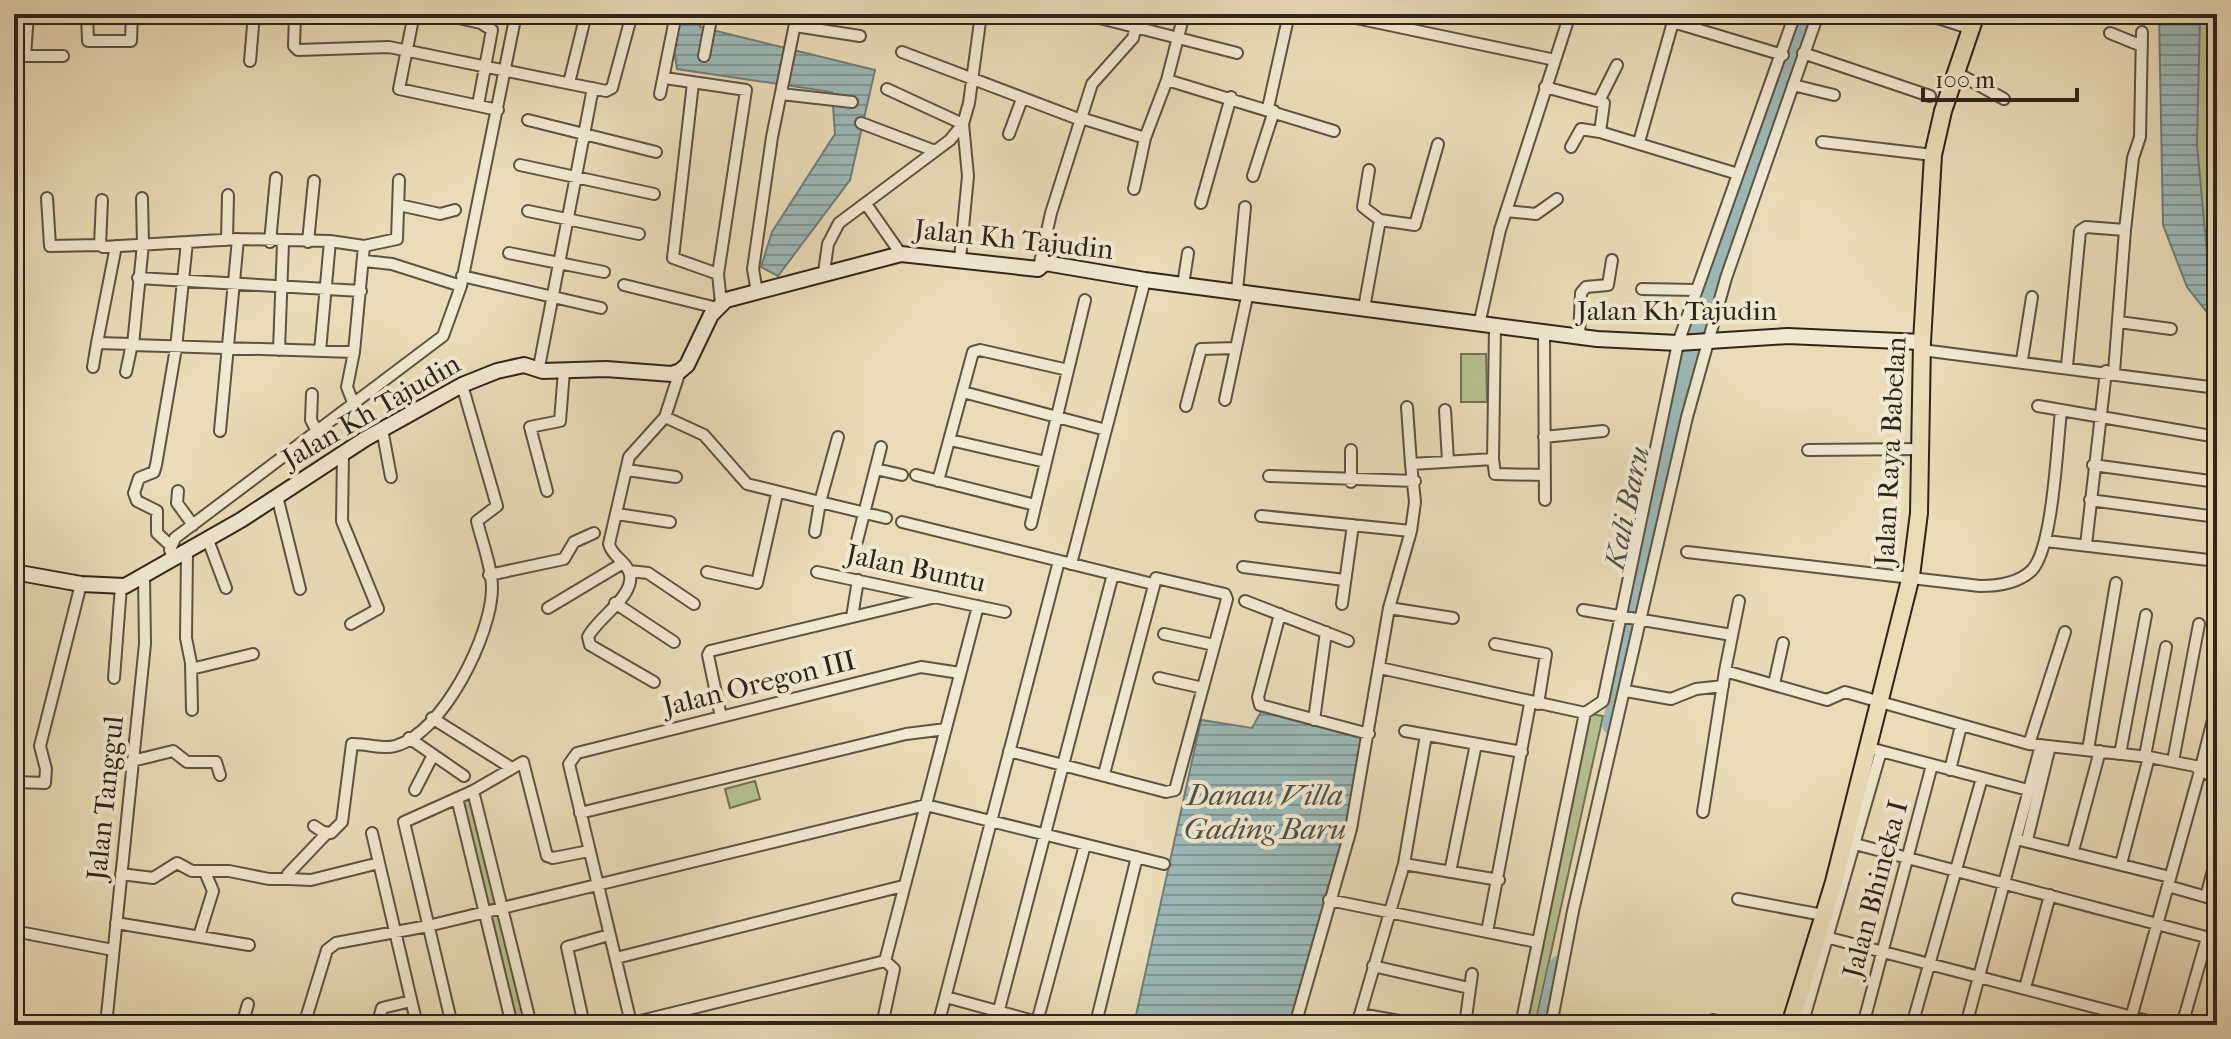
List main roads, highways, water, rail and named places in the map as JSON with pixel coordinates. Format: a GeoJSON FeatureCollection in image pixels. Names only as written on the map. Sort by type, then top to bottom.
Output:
{"type":"FeatureCollection","features":[{"type":"Feature","properties":{"kind":"main road","name":"Jalan Raya Babelan"},"geometry":{"type":"LineString","coordinates":[[1790,1025],[1823,936],[1823,915],[1874,749],[1878,704],[1911,576],[1919,513],[1922,346],[1933,155],[1974,22]]}},
{"type":"Feature","properties":{"kind":"water"},"geometry":{"type":"Polygon","coordinates":[[[627,14],[701,14],[700,27],[875,70],[850,180],[778,276],[761,267],[772,232],[835,134],[832,92],[677,69],[670,22],[627,14]]]}},
{"type":"Feature","properties":{"kind":"water"},"geometry":{"type":"Polygon","coordinates":[[[2159,14],[2200,14],[2197,145],[2207,253],[2217,276],[2217,325],[2187,287],[2163,225],[2159,14]]]}},
{"type":"Feature","properties":{"kind":"water","name":"Danau Villa Gading Baru"},"geometry":{"type":"Polygon","coordinates":[[[1262,710],[1363,738],[1347,827],[1289,1025],[1130,1025],[1135,1020],[1201,720],[1252,728],[1262,710]]]}},
{"type":"Feature","properties":{"kind":"waterway","name":"Kali Baru"},"geometry":{"type":"LineString","coordinates":[[1611,725],[1687,361],[1806,14]]}},
{"type":"Feature","properties":{"kind":"waterway","name":"Kali Baru"},"geometry":{"type":"LineString","coordinates":[[1545,1025],[1558,965]]}}]}
